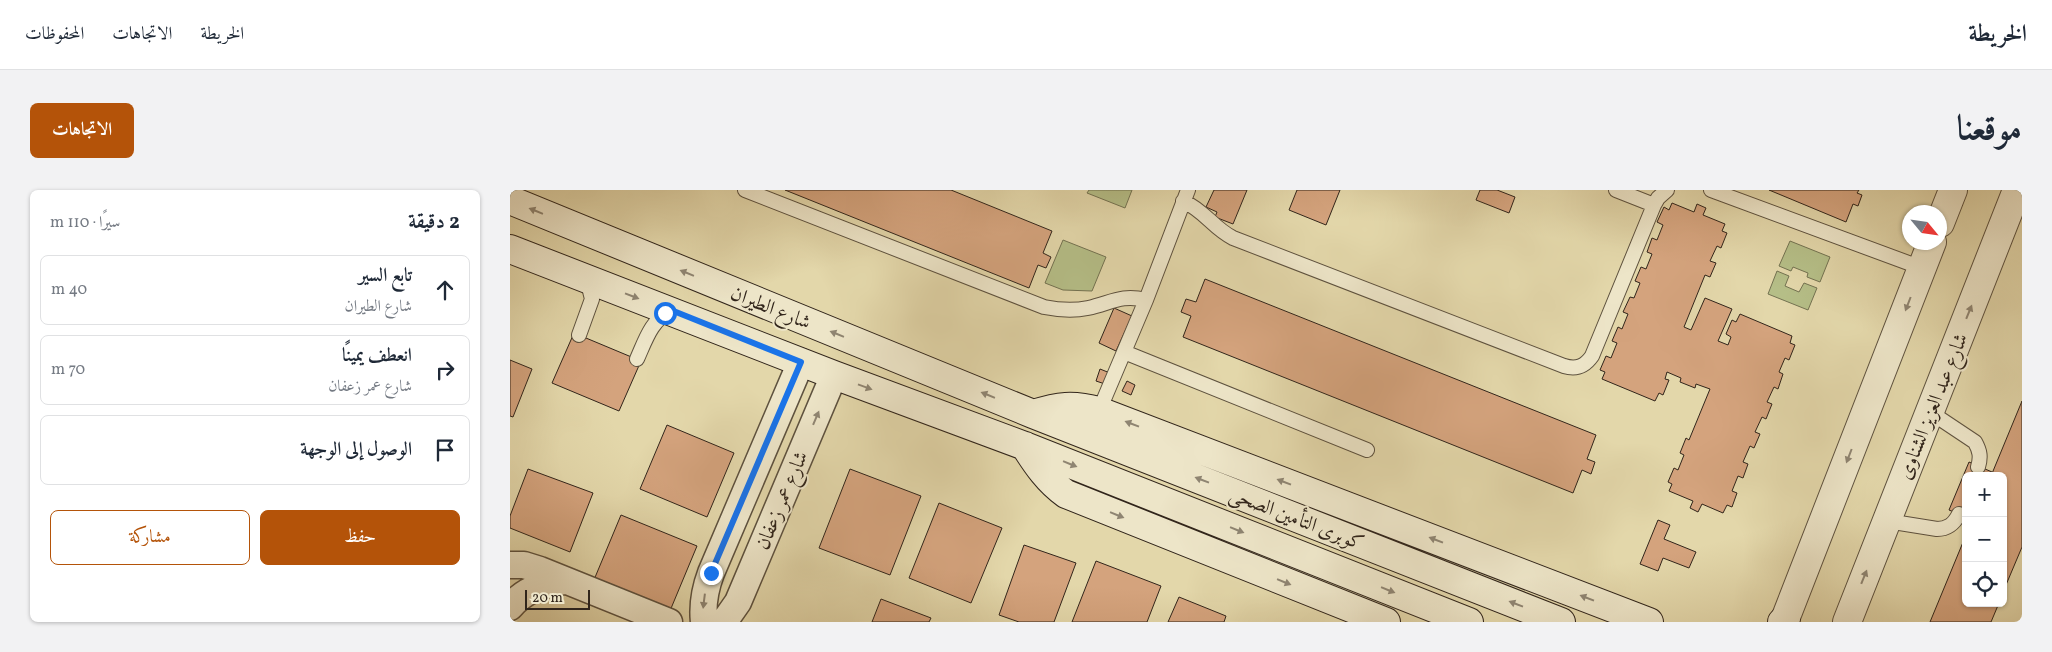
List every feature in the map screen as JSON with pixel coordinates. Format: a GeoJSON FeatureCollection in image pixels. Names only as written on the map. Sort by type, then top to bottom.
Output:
{"type":"FeatureCollection","features":[{"type":"Feature","properties":{"kind":"main road"},"geometry":{"type":"LineString","coordinates":[[1947,205],[1953,190]]}},
{"type":"Feature","properties":{"kind":"main road","name":"شارع عبد العزيز الشناوى"},"geometry":{"type":"LineString","coordinates":[[1846,622],[2018,190]]}},
{"type":"Feature","properties":{"kind":"main road","name":"شارع الطيران"},"geometry":{"type":"LineString","coordinates":[[510,200],[1033,414]]}},
{"type":"Feature","properties":{"kind":"main road","name":"شارع الطيران"},"geometry":{"type":"LineString","coordinates":[[510,249],[671,310],[834,375],[1025,446]]}},
{"type":"Feature","properties":{"kind":"main road"},"geometry":{"type":"LineString","coordinates":[[1784,621],[1929,250]]}},
{"type":"Feature","properties":{"kind":"main road"},"geometry":{"type":"LineString","coordinates":[[1033,414],[1056,407],[1074,406],[1099,411],[1649,622]]}},
{"type":"Feature","properties":{"kind":"main road","name":"كوبرى التأمين الصحى"},"geometry":{"type":"LineString","coordinates":[[1033,414],[1561,622]]}},
{"type":"Feature","properties":{"kind":"main road"},"geometry":{"type":"LineString","coordinates":[[1025,446],[1042,473],[1054,486],[1066,494],[1386,622]]}},
{"type":"Feature","properties":{"kind":"main road","name":"كوبرى التأمين الصحى"},"geometry":{"type":"LineString","coordinates":[[1025,446],[1469,622]]}},
{"type":"Feature","properties":{"kind":"street","name":"شارع عمر زعفان"},"geometry":{"type":"LineString","coordinates":[[704,622],[703,604],[711,573],[801,362]]}},
{"type":"Feature","properties":{"kind":"street","name":"شارع عمر زعفان"},"geometry":{"type":"LineString","coordinates":[[724,622],[738,602],[834,375]]}},
{"type":"Feature","properties":{"kind":"street"},"geometry":{"type":"LineString","coordinates":[[510,565],[524,565],[669,622]]}},
{"type":"Feature","properties":{"kind":"street"},"geometry":{"type":"LineString","coordinates":[[510,607],[525,594],[538,587],[565,581]]}},
{"type":"Feature","properties":{"kind":"lane"},"geometry":{"type":"LineString","coordinates":[[745,190],[1044,307],[1078,309],[1118,298],[1128,297],[1146,300]]}},
{"type":"Feature","properties":{"kind":"lane"},"geometry":{"type":"LineString","coordinates":[[1616,190],[1654,205]]}},
{"type":"Feature","properties":{"kind":"lane"},"geometry":{"type":"LineString","coordinates":[[1099,411],[1146,300],[1185,196],[1218,228],[1233,238],[1564,366],[1577,368],[1588,362],[1592,356],[1654,205],[1658,198],[1667,190]]}},
{"type":"Feature","properties":{"kind":"lane"},"geometry":{"type":"LineString","coordinates":[[1711,190],[1922,268]]}},
{"type":"Feature","properties":{"kind":"lane"},"geometry":{"type":"LineString","coordinates":[[579,335],[592,299],[587,279]]}},
{"type":"Feature","properties":{"kind":"lane"},"geometry":{"type":"LineString","coordinates":[[637,359],[651,326],[671,310]]}},
{"type":"Feature","properties":{"kind":"lane"},"geometry":{"type":"LineString","coordinates":[[1124,352],[1367,450]]}},
{"type":"Feature","properties":{"kind":"lane"},"geometry":{"type":"LineString","coordinates":[[1930,412],[1975,442],[1980,450],[1981,458],[1978,467]]}},
{"type":"Feature","properties":{"kind":"lane"},"geometry":{"type":"LineString","coordinates":[[1887,520],[1944,529],[1955,521],[1959,514]]}},
{"type":"Feature","properties":{"kind":"green space"},"geometry":{"type":"Polygon","coordinates":[[[1089,190],[1132,190],[1125,208],[1087,193],[1089,190]]]}},
{"type":"Feature","properties":{"kind":"green space"},"geometry":{"type":"Polygon","coordinates":[[[1063,240],[1106,257],[1092,291],[1063,290],[1045,283],[1063,240]]]}},
{"type":"Feature","properties":{"kind":"green space"},"geometry":{"type":"Polygon","coordinates":[[[1790,241],[1830,257],[1820,282],[1807,277],[1808,273],[1793,267],[1791,271],[1779,266],[1790,241]]]}},
{"type":"Feature","properties":{"kind":"green space"},"geometry":{"type":"Polygon","coordinates":[[[1777,271],[1789,276],[1785,286],[1799,292],[1804,283],[1817,288],[1808,310],[1768,294],[1777,271]]]}},
{"type":"Feature","properties":{"kind":"building"},"geometry":{"type":"Polygon","coordinates":[[[785,190],[951,190],[1052,231],[1043,253],[1051,257],[1046,268],[1038,265],[1029,288],[785,190]]]}},
{"type":"Feature","properties":{"kind":"building"},"geometry":{"type":"Polygon","coordinates":[[[1214,190],[1247,190],[1233,224],[1215,217],[1217,212],[1206,207],[1214,190]]]}},
{"type":"Feature","properties":{"kind":"building"},"geometry":{"type":"Polygon","coordinates":[[[1297,190],[1340,190],[1326,225],[1289,210],[1297,190]]]}},
{"type":"Feature","properties":{"kind":"building"},"geometry":{"type":"Polygon","coordinates":[[[1480,190],[1497,190],[1515,197],[1509,213],[1476,200],[1480,190]]]}},
{"type":"Feature","properties":{"kind":"building"},"geometry":{"type":"Polygon","coordinates":[[[1769,190],[1859,190],[1857,193],[1862,195],[1858,206],[1853,204],[1846,222],[1769,190]]]}},
{"type":"Feature","properties":{"kind":"building"},"geometry":{"type":"Polygon","coordinates":[[[1672,203],[1694,212],[1697,204],[1706,208],[1703,215],[1725,224],[1722,231],[1727,233],[1721,248],[1717,246],[1710,261],[1716,263],[1710,277],[1705,275],[1684,327],[1691,330],[1705,298],[1732,309],[1718,341],[1728,345],[1731,337],[1726,334],[1732,320],[1736,322],[1740,314],[1792,336],[1790,343],[1795,345],[1789,360],[1785,358],[1779,372],[1783,374],[1778,389],[1774,387],[1767,402],[1772,404],[1766,419],[1762,417],[1755,432],[1760,434],[1754,448],[1750,446],[1743,462],[1748,464],[1743,478],[1738,476],[1732,491],[1737,493],[1732,507],[1727,505],[1723,513],[1702,504],[1698,512],[1690,508],[1693,501],[1669,491],[1672,484],[1668,482],[1674,468],[1678,470],[1684,455],[1680,453],[1686,438],[1689,440],[1710,389],[1696,384],[1695,388],[1680,382],[1681,378],[1667,372],[1665,379],[1669,380],[1663,395],[1659,393],[1655,401],[1602,379],[1605,372],[1600,370],[1606,356],[1611,358],[1617,343],[1612,341],[1618,327],[1622,329],[1628,314],[1623,312],[1630,297],[1634,298],[1640,283],[1635,281],[1641,267],[1646,269],[1652,254],[1647,252],[1652,238],[1657,240],[1663,225],[1657,222],[1664,207],[1669,210],[1672,203]]]}},
{"type":"Feature","properties":{"kind":"building"},"geometry":{"type":"Polygon","coordinates":[[[1205,279],[1596,435],[1587,459],[1595,462],[1591,474],[1582,470],[1573,493],[1183,337],[1191,316],[1181,312],[1186,299],[1196,302],[1205,279]]]}},
{"type":"Feature","properties":{"kind":"building"},"geometry":{"type":"Polygon","coordinates":[[[1114,308],[1132,316],[1116,351],[1099,343],[1114,308]]]}},
{"type":"Feature","properties":{"kind":"building"},"geometry":{"type":"Polygon","coordinates":[[[574,333],[641,361],[619,411],[552,383],[574,333]]]}},
{"type":"Feature","properties":{"kind":"building"},"geometry":{"type":"Polygon","coordinates":[[[510,360],[532,369],[513,417],[510,416],[510,360]]]}},
{"type":"Feature","properties":{"kind":"building"},"geometry":{"type":"Polygon","coordinates":[[[1100,369],[1110,373],[1105,384],[1096,381],[1100,369]]]}},
{"type":"Feature","properties":{"kind":"building"},"geometry":{"type":"Polygon","coordinates":[[[1127,381],[1135,385],[1131,395],[1122,391],[1127,381]]]}},
{"type":"Feature","properties":{"kind":"building"},"geometry":{"type":"Polygon","coordinates":[[[2022,401],[2022,547],[2007,583],[2007,472],[1993,472],[2022,401]]]}},
{"type":"Feature","properties":{"kind":"building"},"geometry":{"type":"Polygon","coordinates":[[[667,425],[734,453],[707,517],[640,489],[667,425]]]}},
{"type":"Feature","properties":{"kind":"building"},"geometry":{"type":"Polygon","coordinates":[[[1969,462],[1992,472],[1965,472],[1969,462]]]}},
{"type":"Feature","properties":{"kind":"building"},"geometry":{"type":"Polygon","coordinates":[[[528,469],[593,493],[570,552],[510,528],[510,516],[528,469]]]}},
{"type":"Feature","properties":{"kind":"building"},"geometry":{"type":"Polygon","coordinates":[[[850,469],[921,496],[890,575],[819,548],[850,469]]]}},
{"type":"Feature","properties":{"kind":"building"},"geometry":{"type":"Polygon","coordinates":[[[1962,479],[1962,515],[1949,510],[1962,479]]]}},
{"type":"Feature","properties":{"kind":"building"},"geometry":{"type":"Polygon","coordinates":[[[939,503],[1002,528],[971,603],[909,578],[939,503]]]}},
{"type":"Feature","properties":{"kind":"building"},"geometry":{"type":"Polygon","coordinates":[[[621,515],[697,546],[667,618],[591,587],[621,515]]]}},
{"type":"Feature","properties":{"kind":"building"},"geometry":{"type":"Polygon","coordinates":[[[1658,520],[1670,525],[1664,539],[1696,552],[1689,568],[1663,558],[1658,571],[1640,564],[1658,520]]]}},
{"type":"Feature","properties":{"kind":"building"},"geometry":{"type":"Polygon","coordinates":[[[1024,545],[1076,563],[1054,622],[1019,622],[999,615],[1024,545]]]}},
{"type":"Feature","properties":{"kind":"building"},"geometry":{"type":"Polygon","coordinates":[[[1962,545],[1962,607],[1997,607],[1991,622],[1930,622],[1962,545]]]}},
{"type":"Feature","properties":{"kind":"building"},"geometry":{"type":"Polygon","coordinates":[[[1096,561],[1161,586],[1147,622],[1072,622],[1096,561]]]}},
{"type":"Feature","properties":{"kind":"building"},"geometry":{"type":"Polygon","coordinates":[[[1179,597],[1226,616],[1224,622],[1168,622],[1179,597]]]}},
{"type":"Feature","properties":{"kind":"building"},"geometry":{"type":"Polygon","coordinates":[[[881,599],[931,618],[929,622],[872,622],[881,599]]]}},
{"type":"Feature","properties":{"kind":"route"},"geometry":{"type":"LineString","coordinates":[[665,313],[671,310],[801,362],[711,573]]}}]}
